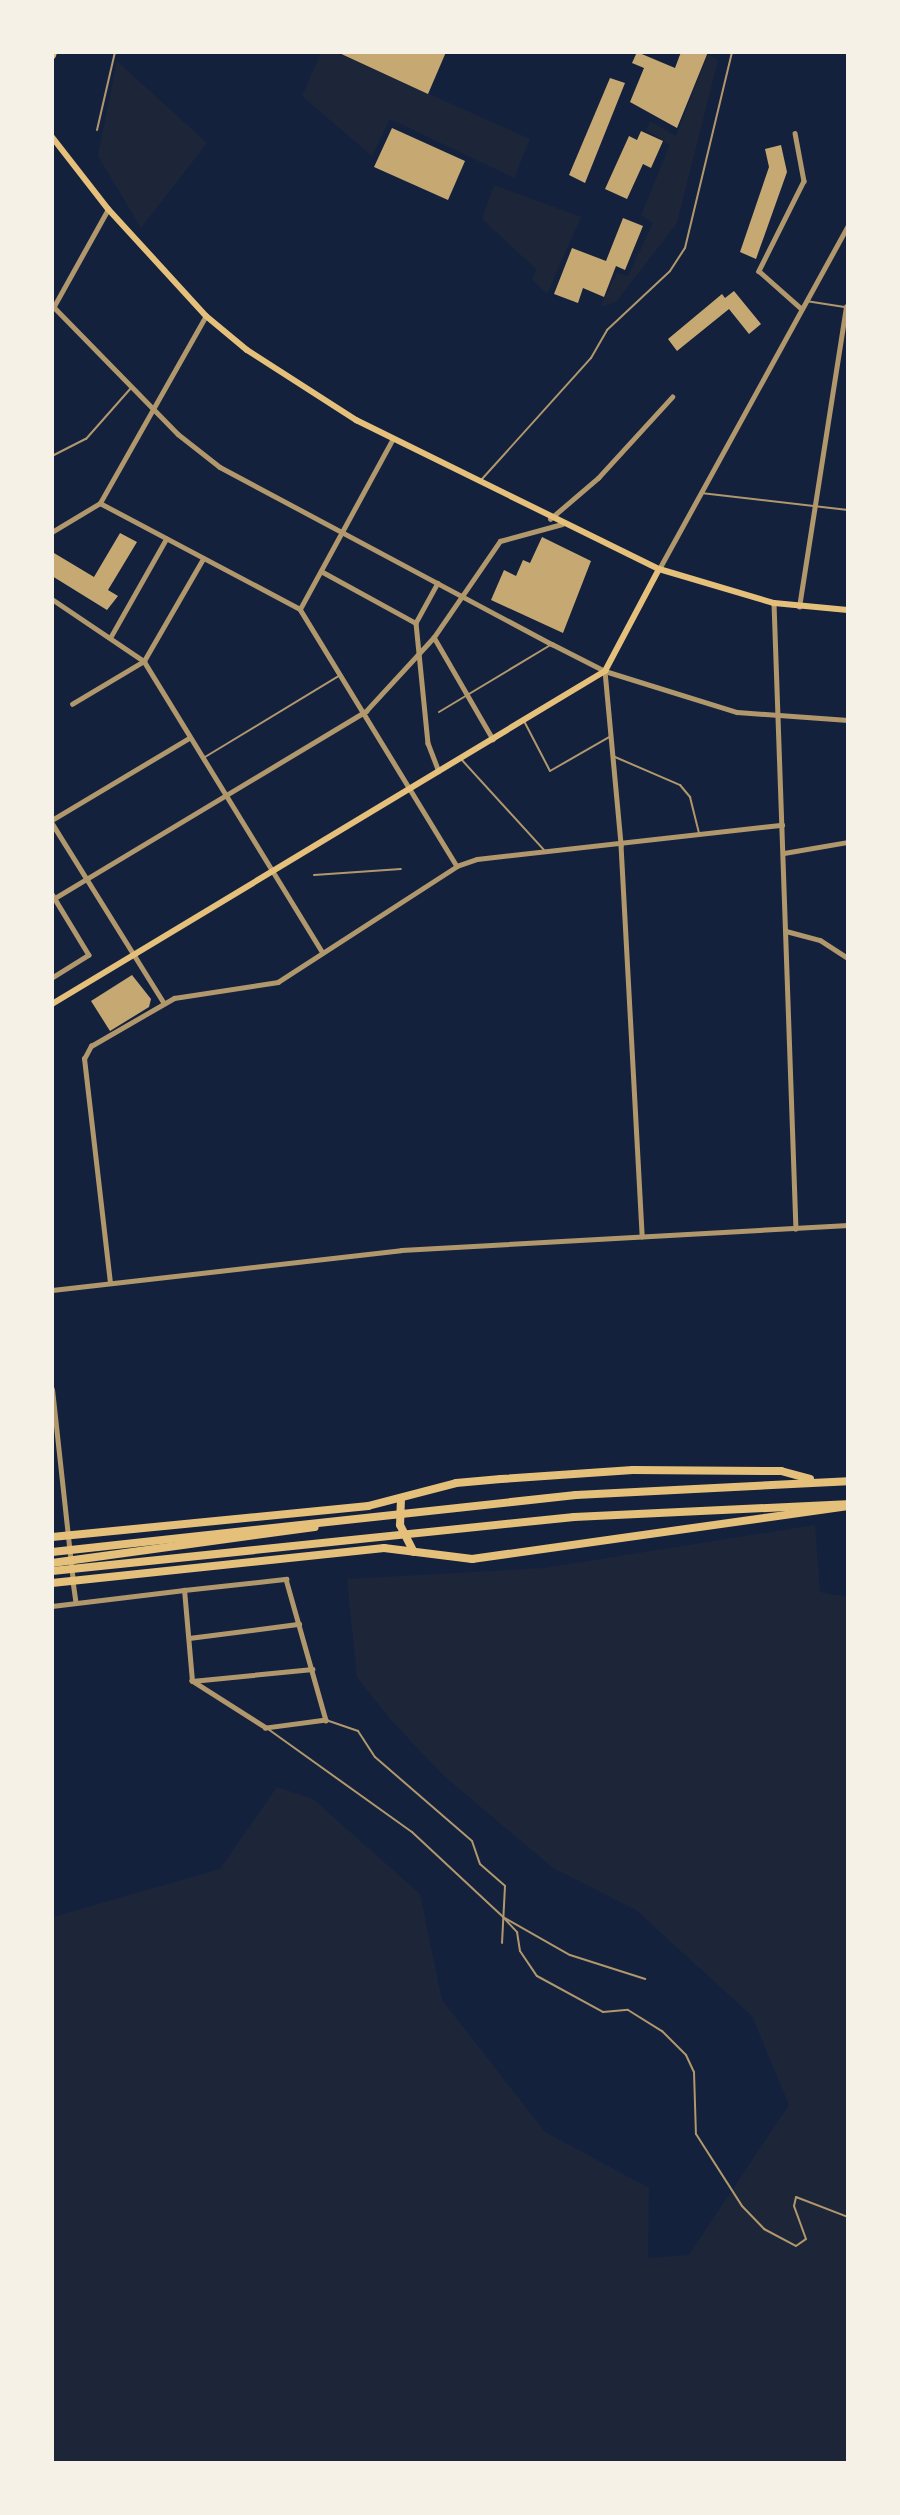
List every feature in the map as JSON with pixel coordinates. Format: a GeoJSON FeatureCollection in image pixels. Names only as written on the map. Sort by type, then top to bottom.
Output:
{"type":"FeatureCollection","features":[{"type":"Feature","properties":{"kind":"highway"},"geometry":{"type":"LineString","coordinates":[[52,1563],[314,1527],[377,1504],[456,1483],[633,1470],[781,1471],[816,1481]]}},
{"type":"Feature","properties":{"kind":"highway"},"geometry":{"type":"LineString","coordinates":[[52,1552],[461,1506],[816,1481],[848,1481]]}},
{"type":"Feature","properties":{"kind":"highway"},"geometry":{"type":"LineString","coordinates":[[401,1498],[400,1525],[415,1553]]}},
{"type":"Feature","properties":{"kind":"highway"},"geometry":{"type":"LineString","coordinates":[[52,1537],[212,1524],[377,1504]]}},
{"type":"Feature","properties":{"kind":"highway"},"geometry":{"type":"LineString","coordinates":[[52,1583],[384,1548],[472,1559],[848,1505]]}},
{"type":"Feature","properties":{"kind":"highway"},"geometry":{"type":"LineString","coordinates":[[52,1571],[463,1527],[701,1507],[848,1505]]}},
{"type":"Feature","properties":{"kind":"highway"},"geometry":{"type":"LineString","coordinates":[[166,1548],[212,1524]]}},
{"type":"Feature","properties":{"kind":"highway"},"geometry":{"type":"LineString","coordinates":[[93,1533],[141,1551]]}},
{"type":"Feature","properties":{"kind":"main road"},"geometry":{"type":"LineString","coordinates":[[52,137],[108,209],[206,316],[270,366],[392,440],[550,519],[659,569],[774,603],[848,610]]}},
{"type":"Feature","properties":{"kind":"main road"},"geometry":{"type":"LineString","coordinates":[[52,1004],[135,957],[605,671],[659,569]]}},
{"type":"Feature","properties":{"kind":"street"},"geometry":{"type":"LineString","coordinates":[[795,133],[804,181],[759,271],[802,309]]}},
{"type":"Feature","properties":{"kind":"street"},"geometry":{"type":"LineString","coordinates":[[108,209],[53,306],[131,388],[220,467],[605,671],[716,706],[778,718],[848,720]]}},
{"type":"Feature","properties":{"kind":"street"},"geometry":{"type":"LineString","coordinates":[[659,569],[848,225]]}},
{"type":"Feature","properties":{"kind":"street"},"geometry":{"type":"LineString","coordinates":[[799,607],[847,308]]}},
{"type":"Feature","properties":{"kind":"street"},"geometry":{"type":"LineString","coordinates":[[52,532],[100,503],[206,316]]}},
{"type":"Feature","properties":{"kind":"street"},"geometry":{"type":"LineString","coordinates":[[550,519],[598,478],[672,397]]}},
{"type":"Feature","properties":{"kind":"street"},"geometry":{"type":"LineString","coordinates":[[300,609],[392,440]]}},
{"type":"Feature","properties":{"kind":"street"},"geometry":{"type":"LineString","coordinates":[[100,503],[300,609],[366,711],[457,866]]}},
{"type":"Feature","properties":{"kind":"street"},"geometry":{"type":"LineString","coordinates":[[52,978],[90,955],[54,896],[225,798],[366,711],[418,656],[465,598],[500,541],[562,524]]}},
{"type":"Feature","properties":{"kind":"street"},"geometry":{"type":"LineString","coordinates":[[110,638],[166,539]]}},
{"type":"Feature","properties":{"kind":"street"},"geometry":{"type":"LineString","coordinates":[[72,704],[144,661],[203,559]]}},
{"type":"Feature","properties":{"kind":"street"},"geometry":{"type":"LineString","coordinates":[[321,571],[416,623]]}},
{"type":"Feature","properties":{"kind":"street"},"geometry":{"type":"LineString","coordinates":[[438,583],[416,623],[428,743],[439,771]]}},
{"type":"Feature","properties":{"kind":"street"},"geometry":{"type":"LineString","coordinates":[[52,599],[144,661],[201,759],[274,872],[322,952]]}},
{"type":"Feature","properties":{"kind":"street"},"geometry":{"type":"LineString","coordinates":[[774,603],[796,1229]]}},
{"type":"Feature","properties":{"kind":"street"},"geometry":{"type":"LineString","coordinates":[[434,637],[493,739]]}},
{"type":"Feature","properties":{"kind":"street"},"geometry":{"type":"LineString","coordinates":[[605,671],[621,845],[642,1236]]}},
{"type":"Feature","properties":{"kind":"street"},"geometry":{"type":"LineString","coordinates":[[164,1003],[52,821],[189,738]]}},
{"type":"Feature","properties":{"kind":"street"},"geometry":{"type":"LineString","coordinates":[[110,1283],[85,1052],[164,1003],[190,994],[266,987],[457,866],[782,825]]}},
{"type":"Feature","properties":{"kind":"street"},"geometry":{"type":"LineString","coordinates":[[784,853],[848,842]]}},
{"type":"Feature","properties":{"kind":"street"},"geometry":{"type":"LineString","coordinates":[[786,931],[820,940],[848,958]]}},
{"type":"Feature","properties":{"kind":"street"},"geometry":{"type":"LineString","coordinates":[[52,1290],[401,1250],[848,1225]]}},
{"type":"Feature","properties":{"kind":"street"},"geometry":{"type":"LineString","coordinates":[[52,1389],[76,1603]]}},
{"type":"Feature","properties":{"kind":"street"},"geometry":{"type":"LineString","coordinates":[[52,1606],[286,1579],[326,1720],[266,1728],[192,1681]]}},
{"type":"Feature","properties":{"kind":"street"},"geometry":{"type":"LineString","coordinates":[[184,1590],[192,1681]]}},
{"type":"Feature","properties":{"kind":"street"},"geometry":{"type":"LineString","coordinates":[[189,1638],[299,1624]]}},
{"type":"Feature","properties":{"kind":"street"},"geometry":{"type":"LineString","coordinates":[[192,1681],[312,1669]]}},
{"type":"Feature","properties":{"kind":"lane"},"geometry":{"type":"LineString","coordinates":[[97,130],[115,52]]}},
{"type":"Feature","properties":{"kind":"lane"},"geometry":{"type":"LineString","coordinates":[[478,483],[591,358],[607,330],[670,271],[685,248],[732,52]]}},
{"type":"Feature","properties":{"kind":"lane"},"geometry":{"type":"LineString","coordinates":[[806,301],[847,308]]}},
{"type":"Feature","properties":{"kind":"lane"},"geometry":{"type":"LineString","coordinates":[[52,456],[91,435],[131,388]]}},
{"type":"Feature","properties":{"kind":"lane"},"geometry":{"type":"LineString","coordinates":[[700,493],[814,509],[848,510]]}},
{"type":"Feature","properties":{"kind":"lane"},"geometry":{"type":"LineString","coordinates":[[439,712],[552,644]]}},
{"type":"Feature","properties":{"kind":"lane"},"geometry":{"type":"LineString","coordinates":[[201,759],[341,675]]}},
{"type":"Feature","properties":{"kind":"lane"},"geometry":{"type":"LineString","coordinates":[[524,720],[550,771],[611,736]]}},
{"type":"Feature","properties":{"kind":"lane"},"geometry":{"type":"LineString","coordinates":[[613,757],[670,779],[688,793],[699,834]]}},
{"type":"Feature","properties":{"kind":"lane"},"geometry":{"type":"LineString","coordinates":[[460,758],[506,806],[546,853]]}},
{"type":"Feature","properties":{"kind":"lane"},"geometry":{"type":"LineString","coordinates":[[314,876],[401,869]]}},
{"type":"Feature","properties":{"kind":"lane"},"geometry":{"type":"LineString","coordinates":[[326,1720],[358,1731],[375,1757],[472,1841],[480,1863],[505,1886],[502,1943]]}},
{"type":"Feature","properties":{"kind":"lane"},"geometry":{"type":"LineString","coordinates":[[266,1728],[412,1832],[517,1932],[520,1951],[537,1976],[603,2012],[628,2010],[663,2031],[686,2055],[694,2072],[696,2134],[742,2206],[765,2229],[796,2246],[806,2239],[794,2206],[796,2197],[848,2217]]}},
{"type":"Feature","properties":{"kind":"lane"},"geometry":{"type":"LineString","coordinates":[[503,1917],[570,1955],[645,1980]]}},
{"type":"Feature","properties":{"kind":"shaded area"},"geometry":{"type":"Polygon","coordinates":[[[321,53],[337,53],[530,139],[514,178],[390,119],[372,156],[302,96],[321,53]]]}},
{"type":"Feature","properties":{"kind":"shaded area"},"geometry":{"type":"Polygon","coordinates":[[[708,54],[718,60],[677,223],[616,302],[600,307],[617,273],[628,276],[653,223],[641,215],[670,145],[646,130],[650,121],[676,136],[708,54]]]}},
{"type":"Feature","properties":{"kind":"shaded area"},"geometry":{"type":"Polygon","coordinates":[[[117,61],[207,143],[141,228],[98,156],[117,61]]]}},
{"type":"Feature","properties":{"kind":"shaded area"},"geometry":{"type":"Polygon","coordinates":[[[494,185],[581,217],[547,294],[532,280],[536,269],[482,219],[494,185]]]}},
{"type":"Feature","properties":{"kind":"shaded area"},"geometry":{"type":"Polygon","coordinates":[[[815,1525],[820,1592],[848,1597],[847,2462],[53,2462],[53,1917],[220,1869],[277,1787],[313,1799],[420,1894],[442,2000],[545,2132],[649,2188],[648,2258],[689,2255],[789,2105],[752,2016],[636,1910],[553,1868],[444,1776],[391,1720],[357,1677],[347,1579],[544,1568],[815,1525]]]}},
{"type":"Feature","properties":{"kind":"building"},"geometry":{"type":"Polygon","coordinates":[[[337,52],[446,52],[428,94],[337,52]]]}},
{"type":"Feature","properties":{"kind":"building"},"geometry":{"type":"Polygon","coordinates":[[[637,52],[675,68],[681,52],[708,52],[677,128],[630,102],[644,68],[632,63],[637,52]]]}},
{"type":"Feature","properties":{"kind":"building"},"geometry":{"type":"Polygon","coordinates":[[[610,78],[625,83],[585,183],[569,175],[610,78]]]}},
{"type":"Feature","properties":{"kind":"building"},"geometry":{"type":"Polygon","coordinates":[[[392,128],[465,161],[448,200],[374,167],[392,128]]]}},
{"type":"Feature","properties":{"kind":"building"},"geometry":{"type":"Polygon","coordinates":[[[641,131],[663,141],[651,168],[643,164],[627,199],[605,189],[629,136],[637,140],[641,131]]]}},
{"type":"Feature","properties":{"kind":"building"},"geometry":{"type":"Polygon","coordinates":[[[781,145],[787,172],[756,259],[740,252],[769,167],[765,149],[781,145]]]}},
{"type":"Feature","properties":{"kind":"building"},"geometry":{"type":"Polygon","coordinates":[[[623,218],[643,226],[625,270],[616,266],[604,297],[583,288],[578,303],[554,294],[572,248],[606,261],[623,218]]]}},
{"type":"Feature","properties":{"kind":"building"},"geometry":{"type":"Polygon","coordinates":[[[734,291],[761,324],[749,334],[729,309],[677,351],[668,339],[722,294],[725,298],[734,291]]]}},
{"type":"Feature","properties":{"kind":"building"},"geometry":{"type":"Polygon","coordinates":[[[120,533],[137,542],[108,590],[118,596],[107,610],[52,576],[54,553],[94,577],[120,533]]]}},
{"type":"Feature","properties":{"kind":"building"},"geometry":{"type":"Polygon","coordinates":[[[542,537],[591,561],[563,633],[491,600],[504,570],[516,576],[523,560],[530,563],[542,537]]]}},
{"type":"Feature","properties":{"kind":"building"},"geometry":{"type":"Polygon","coordinates":[[[132,975],[151,999],[149,1007],[110,1031],[91,1001],[132,975]]]}}]}
